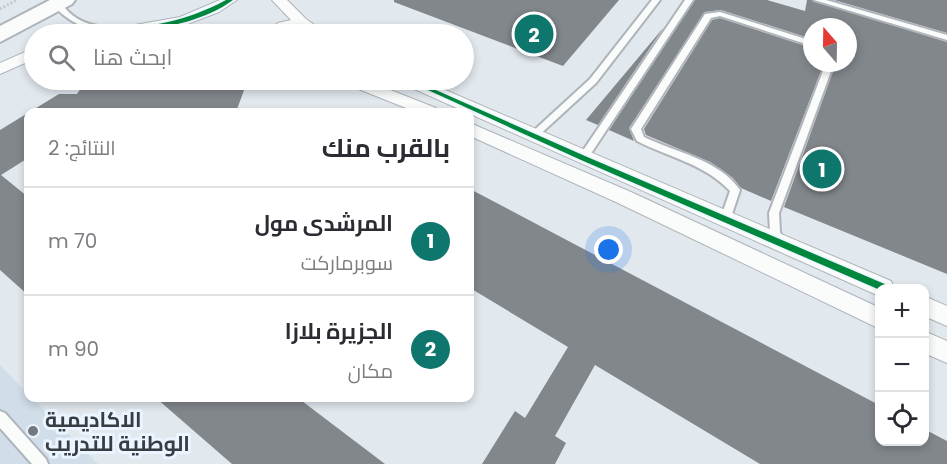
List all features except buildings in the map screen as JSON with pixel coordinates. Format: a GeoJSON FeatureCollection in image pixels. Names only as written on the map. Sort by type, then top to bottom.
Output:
{"type":"FeatureCollection","features":[{"type":"Feature","properties":{"kind":"street"},"geometry":{"type":"LineString","coordinates":[[177,24],[203,15],[230,0]]}},
{"type":"Feature","properties":{"kind":"street"},"geometry":{"type":"LineString","coordinates":[[279,0],[304,24]]}},
{"type":"Feature","properties":{"kind":"street"},"geometry":{"type":"LineString","coordinates":[[0,35],[63,1]]}},
{"type":"Feature","properties":{"kind":"street"},"geometry":{"type":"LineString","coordinates":[[292,24],[301,22]]}},
{"type":"Feature","properties":{"kind":"street"},"geometry":{"type":"LineString","coordinates":[[0,69],[24,58]]}},
{"type":"Feature","properties":{"kind":"street"},"geometry":{"type":"LineString","coordinates":[[376,90],[420,108]]}},
{"type":"Feature","properties":{"kind":"street"},"geometry":{"type":"LineString","coordinates":[[431,90],[471,108]]}},
{"type":"Feature","properties":{"kind":"street"},"geometry":{"type":"LineString","coordinates":[[474,109],[875,284]]}},
{"type":"Feature","properties":{"kind":"street"},"geometry":{"type":"LineString","coordinates":[[474,131],[548,162],[719,241],[875,317]]}},
{"type":"Feature","properties":{"kind":"street"},"geometry":{"type":"LineString","coordinates":[[719,241],[725,220]]}},
{"type":"Feature","properties":{"kind":"street"},"geometry":{"type":"LineString","coordinates":[[929,308],[947,316]]}},
{"type":"Feature","properties":{"kind":"street"},"geometry":{"type":"LineString","coordinates":[[929,343],[947,352]]}},
{"type":"Feature","properties":{"kind":"lane"},"geometry":{"type":"LineString","coordinates":[[533,136],[593,81],[656,0]]}},
{"type":"Feature","properties":{"kind":"lane"},"geometry":{"type":"LineString","coordinates":[[583,158],[689,0]]}},
{"type":"Feature","properties":{"kind":"lane"},"geometry":{"type":"LineString","coordinates":[[818,0],[947,38]]}},
{"type":"Feature","properties":{"kind":"lane"},"geometry":{"type":"LineString","coordinates":[[63,1],[61,8],[66,15],[81,24]]}},
{"type":"Feature","properties":{"kind":"lane"},"geometry":{"type":"LineString","coordinates":[[725,220],[735,190],[730,183],[714,172],[640,139],[636,129],[708,16],[720,14],[803,41]]}},
{"type":"Feature","properties":{"kind":"lane"},"geometry":{"type":"LineString","coordinates":[[780,243],[775,232],[774,213],[827,72]]}},
{"type":"Feature","properties":{"kind":"lane"},"geometry":{"type":"LineString","coordinates":[[0,418],[41,464]]}},
{"type":"Feature","properties":{"kind":"path"},"geometry":{"type":"LineString","coordinates":[[0,9],[17,0]]}},
{"type":"Feature","properties":{"kind":"shaded area","name":"الاكاديمية الوطنية للتدريب"},"geometry":{"type":"Polygon","coordinates":[[[0,365],[24,390],[24,402],[36,402],[98,464],[0,464],[0,365]]]}},
{"type":"Feature","properties":{"kind":"cycle path"},"geometry":{"type":"LineString","coordinates":[[170,24],[199,15],[230,0]]}},
{"type":"Feature","properties":{"kind":"cycle path"},"geometry":{"type":"LineString","coordinates":[[431,90],[471,108]]}},
{"type":"Feature","properties":{"kind":"cycle path"},"geometry":{"type":"LineString","coordinates":[[474,109],[875,284]]}},
{"type":"Feature","properties":{"kind":"place","name":"الجزيرة بلازا"},"geometry":{"type":"Point","coordinates":[534,34]}},
{"type":"Feature","properties":{"kind":"place","name":"المرشدى مول"},"geometry":{"type":"Point","coordinates":[822,169]}},
{"type":"Feature","properties":{"kind":"place","name":"الاكاديمية الوطنية للتدريب"},"geometry":{"type":"Point","coordinates":[33,431]}}]}
